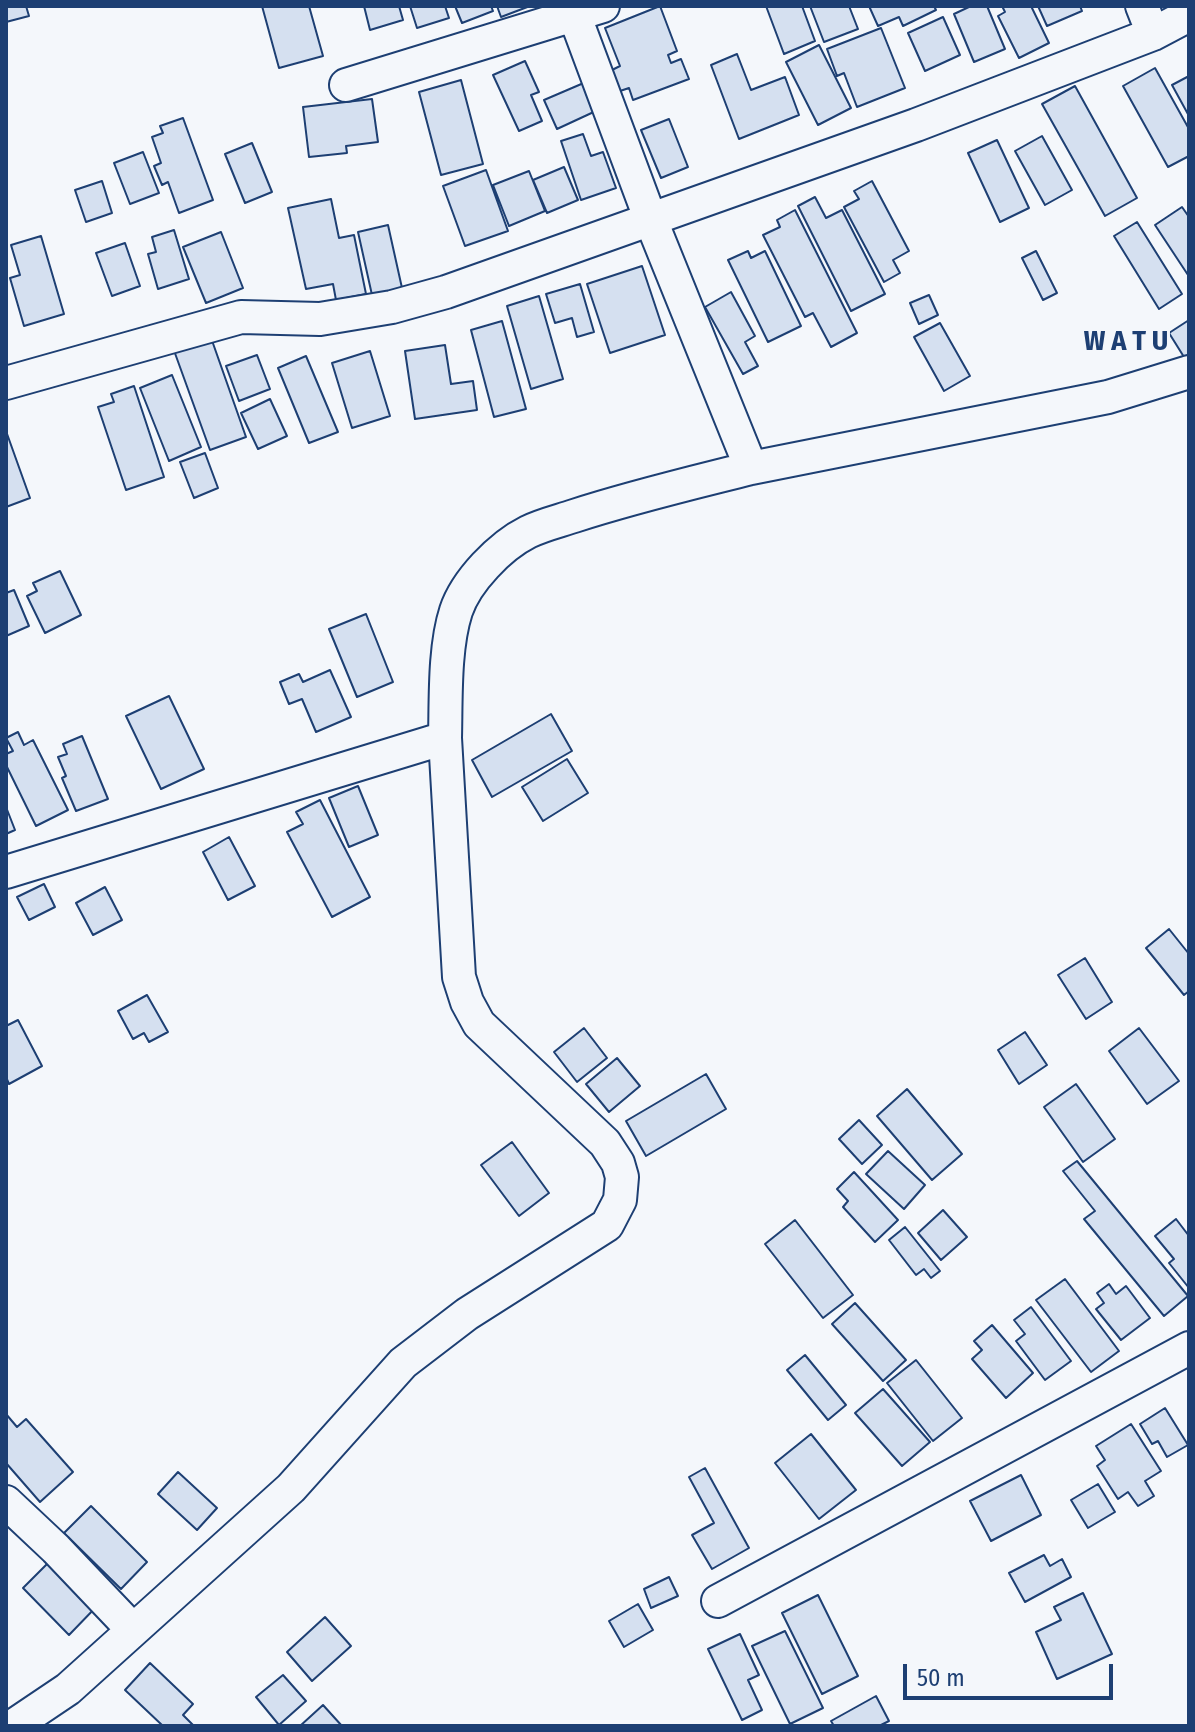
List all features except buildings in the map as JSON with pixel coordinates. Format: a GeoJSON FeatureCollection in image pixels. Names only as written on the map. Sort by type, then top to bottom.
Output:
{"type":"FeatureCollection","features":[{"type":"Feature","properties":{"kind":"street"},"geometry":{"type":"LineString","coordinates":[[346,85],[583,9],[650,218],[751,468]]}},
{"type":"Feature","properties":{"kind":"street"},"geometry":{"type":"LineString","coordinates":[[6,383],[241,317],[320,319],[392,307],[446,292],[916,125],[1147,20],[1189,15]]}},
{"type":"Feature","properties":{"kind":"street"},"geometry":{"type":"LineString","coordinates":[[13,1726],[68,1689],[291,1488],[403,1363],[467,1314],[607,1225],[620,1200],[622,1177],[618,1163],[605,1143],[479,1024],[467,1002],[459,977],[445,738],[450,640],[456,611],[469,583],[494,556],[527,532],[603,506],[751,468],[1108,397],[1189,372]]}},
{"type":"Feature","properties":{"kind":"street"},"geometry":{"type":"LineString","coordinates":[[6,872],[445,738]]}},
{"type":"Feature","properties":{"kind":"street"},"geometry":{"type":"LineString","coordinates":[[718,1601],[1189,1348]]}},
{"type":"Feature","properties":{"kind":"street"},"geometry":{"type":"LineString","coordinates":[[6,1502],[133,1630]]}},
{"type":"Feature","properties":{"kind":"district","name":"W A T U"},"geometry":{"type":"Point","coordinates":[1126,342]}}]}
